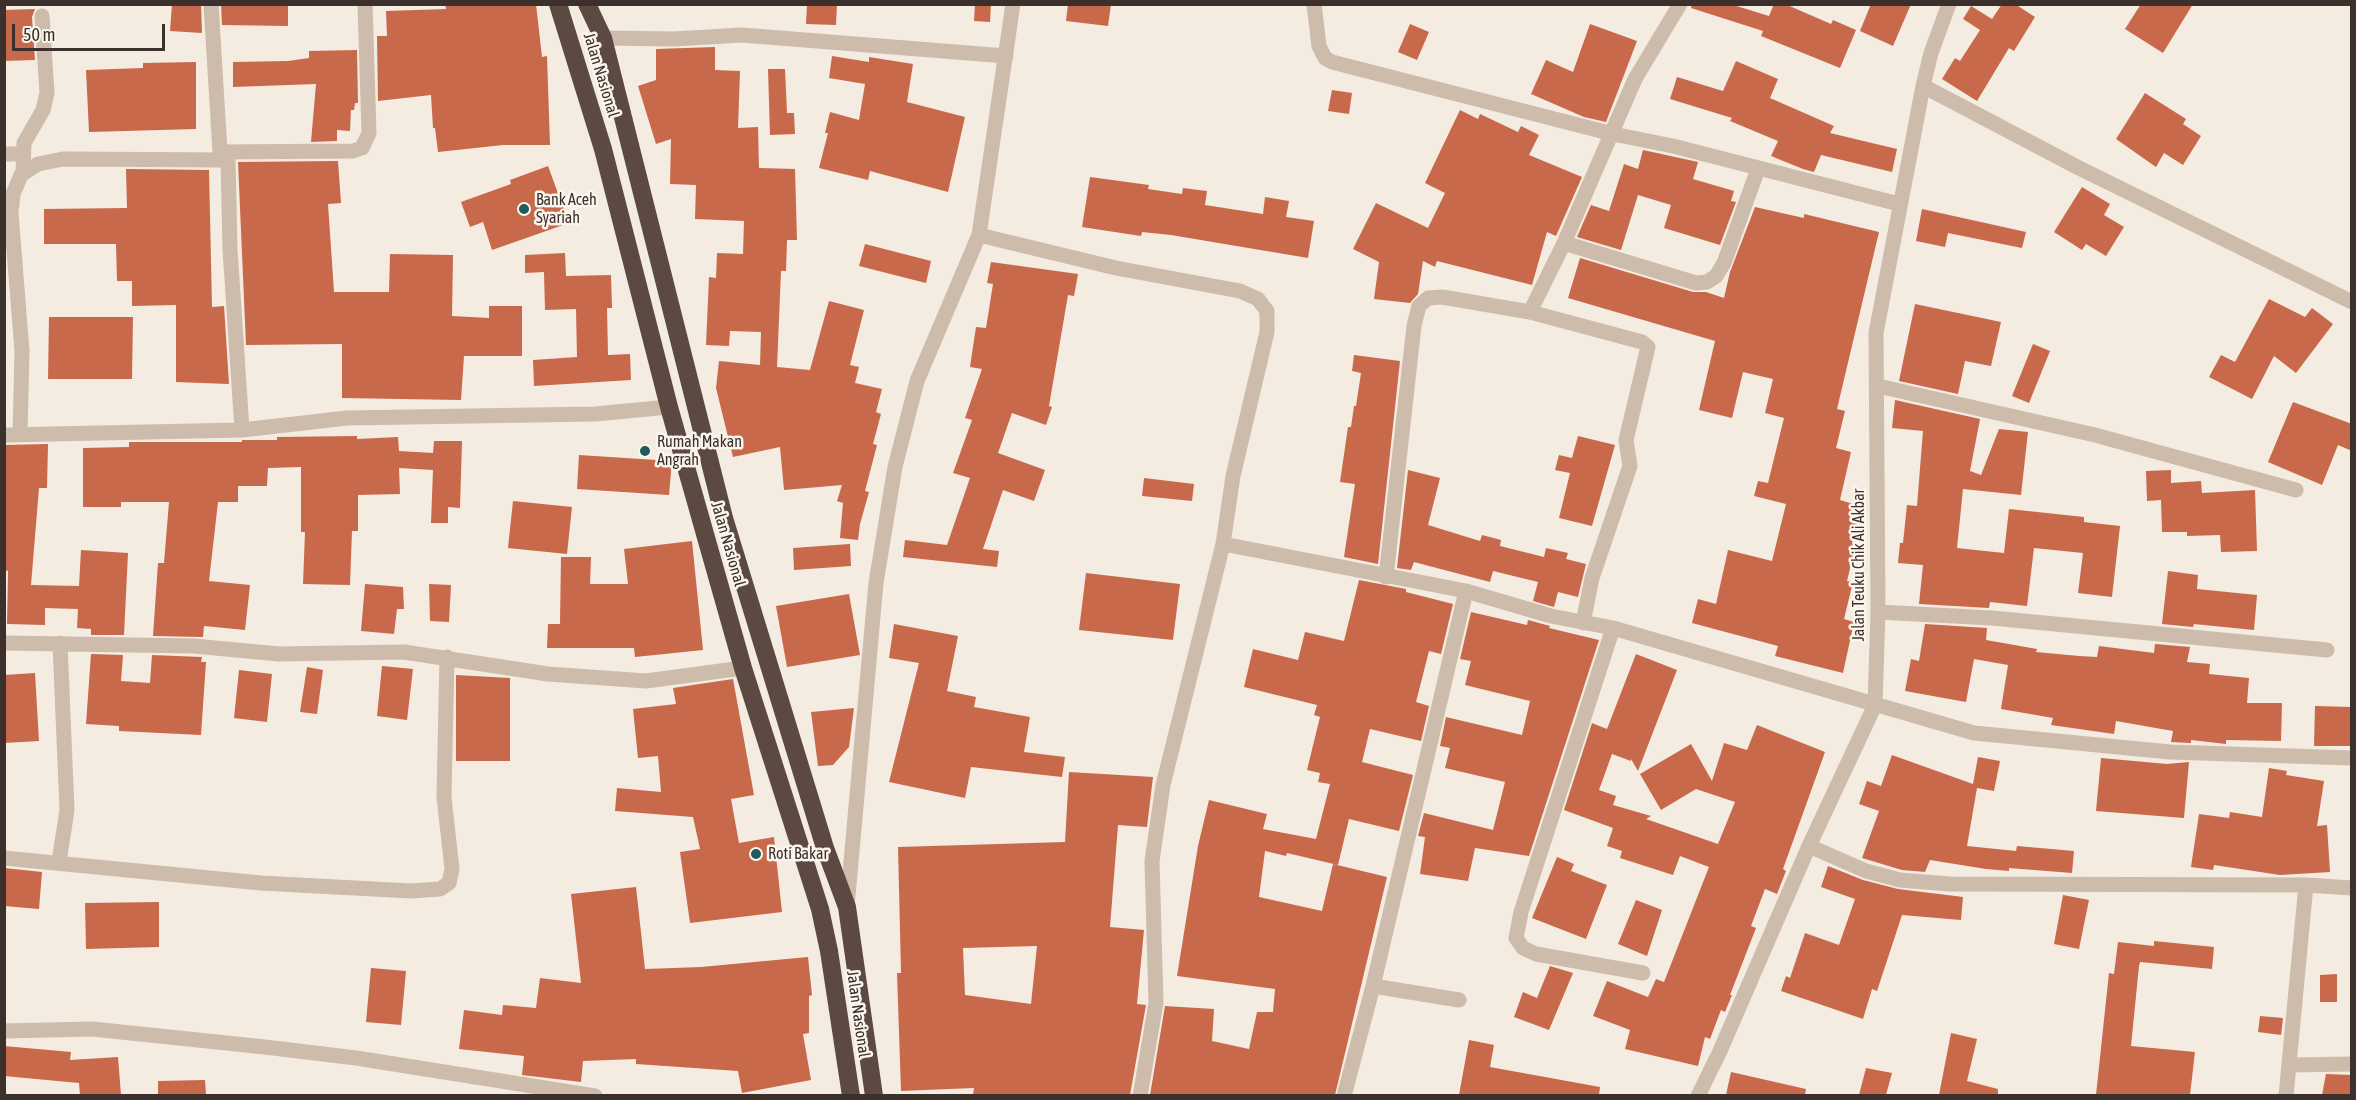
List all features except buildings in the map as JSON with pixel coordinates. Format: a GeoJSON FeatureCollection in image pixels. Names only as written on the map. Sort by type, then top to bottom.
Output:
{"type":"FeatureCollection","features":[{"type":"Feature","properties":{"kind":"highway","name":"Jalan Nasional"},"geometry":{"type":"LineString","coordinates":[[558,4],[597,128],[669,407],[743,668],[820,909],[829,951],[851,1095]]}},
{"type":"Feature","properties":{"kind":"highway","name":"Jalan Nasional"},"geometry":{"type":"LineString","coordinates":[[587,4],[603,38],[724,518],[825,848],[848,907],[874,1095]]}},
{"type":"Feature","properties":{"kind":"highway"},"geometry":{"type":"LineString","coordinates":[[597,128],[625,122]]}},
{"type":"Feature","properties":{"kind":"street"},"geometry":{"type":"LineString","coordinates":[[211,4],[224,156],[242,430]]}},
{"type":"Feature","properties":{"kind":"street"},"geometry":{"type":"LineString","coordinates":[[23,172],[38,164],[63,159],[353,152],[362,148],[369,133],[365,4]]}},
{"type":"Feature","properties":{"kind":"street"},"geometry":{"type":"LineString","coordinates":[[848,907],[873,605],[895,468],[917,381],[980,235],[1013,4]]}},
{"type":"Feature","properties":{"kind":"street"},"geometry":{"type":"LineString","coordinates":[[1314,4],[1321,52],[1332,62],[1612,134],[1673,146],[1899,204]]}},
{"type":"Feature","properties":{"kind":"street"},"geometry":{"type":"LineString","coordinates":[[1530,312],[1564,243],[1635,79],[1680,4]]}},
{"type":"Feature","properties":{"kind":"street","name":"Jalan Teuku Chik Ali Akbar"},"geometry":{"type":"LineString","coordinates":[[1698,1095],[1720,1051],[1809,846],[1875,705],[1878,612],[1876,333],[1923,86],[1931,52],[1949,4]]}},
{"type":"Feature","properties":{"kind":"street"},"geometry":{"type":"LineString","coordinates":[[20,435],[22,351],[12,213],[15,187],[23,172],[26,137],[46,101],[42,16]]}},
{"type":"Feature","properties":{"kind":"street"},"geometry":{"type":"LineString","coordinates":[[603,38],[674,39],[742,35],[1006,56]]}},
{"type":"Feature","properties":{"kind":"street"},"geometry":{"type":"LineString","coordinates":[[1923,86],[2079,168],[2352,302]]}},
{"type":"Feature","properties":{"kind":"street"},"geometry":{"type":"LineString","coordinates":[[4,154],[23,154]]}},
{"type":"Feature","properties":{"kind":"street"},"geometry":{"type":"LineString","coordinates":[[1564,243],[1696,283],[1707,282],[1716,276],[1724,263],[1758,169]]}},
{"type":"Feature","properties":{"kind":"street"},"geometry":{"type":"LineString","coordinates":[[980,235],[1116,268],[1240,291],[1263,304],[1268,320],[1233,476],[1223,544],[1161,796],[1152,861],[1156,1003],[1140,1095]]}},
{"type":"Feature","properties":{"kind":"street"},"geometry":{"type":"LineString","coordinates":[[1386,577],[1414,326],[1419,306],[1428,297],[1442,297],[1530,312],[1642,342],[1648,347],[1626,440],[1630,466],[1592,578],[1583,623]]}},
{"type":"Feature","properties":{"kind":"street"},"geometry":{"type":"LineString","coordinates":[[1878,386],[2095,435],[2296,490]]}},
{"type":"Feature","properties":{"kind":"street"},"geometry":{"type":"LineString","coordinates":[[4,435],[242,430],[347,418],[595,414],[669,407]]}},
{"type":"Feature","properties":{"kind":"street"},"geometry":{"type":"LineString","coordinates":[[1223,544],[1466,591],[1583,623],[1613,628],[1974,733],[2170,752],[2352,758]]}},
{"type":"Feature","properties":{"kind":"street"},"geometry":{"type":"LineString","coordinates":[[1344,1095],[1373,986],[1466,591]]}},
{"type":"Feature","properties":{"kind":"street"},"geometry":{"type":"LineString","coordinates":[[1878,612],[1992,618],[2327,650]]}},
{"type":"Feature","properties":{"kind":"street"},"geometry":{"type":"LineString","coordinates":[[1613,628],[1521,912],[1516,938],[1523,948],[1536,954],[1643,973]]}},
{"type":"Feature","properties":{"kind":"street"},"geometry":{"type":"LineString","coordinates":[[4,643],[194,646],[279,654],[404,652],[447,657],[488,667],[589,679],[646,681],[743,668]]}},
{"type":"Feature","properties":{"kind":"street"},"geometry":{"type":"LineString","coordinates":[[59,862],[67,810],[60,643]]}},
{"type":"Feature","properties":{"kind":"street"},"geometry":{"type":"LineString","coordinates":[[4,858],[261,883],[411,891],[435,890],[446,885],[452,869],[444,797],[447,657]]}},
{"type":"Feature","properties":{"kind":"street"},"geometry":{"type":"LineString","coordinates":[[1809,846],[1866,871],[1900,880],[1942,884],[2306,885],[2352,888]]}},
{"type":"Feature","properties":{"kind":"street"},"geometry":{"type":"LineString","coordinates":[[2286,1095],[2306,885]]}},
{"type":"Feature","properties":{"kind":"street"},"geometry":{"type":"LineString","coordinates":[[1373,986],[1459,1000]]}},
{"type":"Feature","properties":{"kind":"street"},"geometry":{"type":"LineString","coordinates":[[4,1031],[92,1029],[265,1047],[356,1058],[595,1095]]}},
{"type":"Feature","properties":{"kind":"street"},"geometry":{"type":"LineString","coordinates":[[2289,1065],[2352,1064]]}},
{"type":"Feature","properties":{"kind":"place","name":"Bank Aceh Syariah"},"geometry":{"type":"Point","coordinates":[524,209]}},
{"type":"Feature","properties":{"kind":"place","name":"Rumah Makan Angrah"},"geometry":{"type":"Point","coordinates":[645,451]}},
{"type":"Feature","properties":{"kind":"place","name":"Roti Bakar"},"geometry":{"type":"Point","coordinates":[756,854]}}]}
